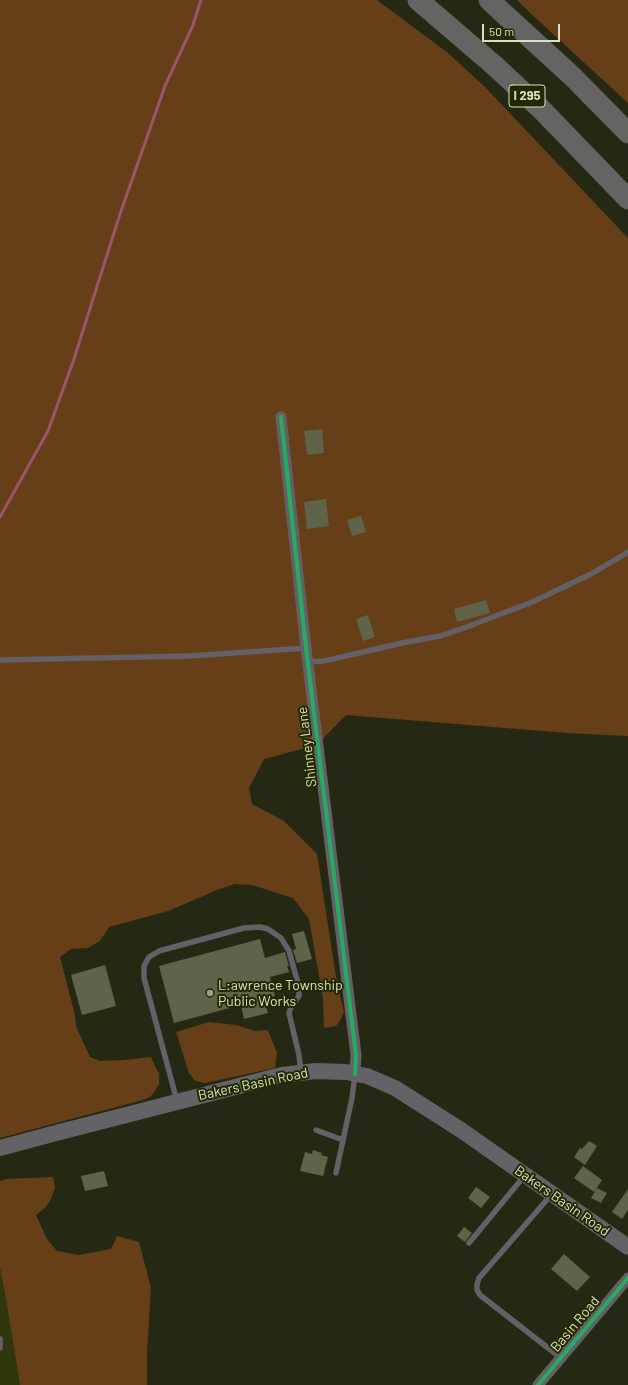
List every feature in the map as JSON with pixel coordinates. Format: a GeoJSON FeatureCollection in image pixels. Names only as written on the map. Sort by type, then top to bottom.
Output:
{"type":"FeatureCollection","features":[{"type":"Feature","properties":{"kind":"highway","name":"I 295"},"geometry":{"type":"LineString","coordinates":[[418,0],[495,66],[541,109],[628,199]]}},
{"type":"Feature","properties":{"kind":"highway"},"geometry":{"type":"LineString","coordinates":[[489,0],[573,77],[628,133]]}},
{"type":"Feature","properties":{"kind":"highway"},"geometry":{"type":"LineString","coordinates":[[507,0],[565,60],[611,115]]}},
{"type":"Feature","properties":{"kind":"main road","name":"Bakers Basin Road"},"geometry":{"type":"LineString","coordinates":[[0,1148],[282,1075],[301,1072],[335,1071],[355,1074],[367,1076],[395,1088],[461,1130],[628,1247]]}},
{"type":"Feature","properties":{"kind":"street","name":"Shinney Lane"},"geometry":{"type":"LineString","coordinates":[[280,417],[306,648],[356,1055],[355,1074]]}},
{"type":"Feature","properties":{"kind":"street","name":"Basin Road"},"geometry":{"type":"LineString","coordinates":[[538,1385],[628,1278]]}},
{"type":"Feature","properties":{"kind":"lane"},"geometry":{"type":"LineString","coordinates":[[308,662],[324,661],[440,636],[464,628],[530,603],[591,574],[628,552]]}},
{"type":"Feature","properties":{"kind":"lane"},"geometry":{"type":"LineString","coordinates":[[0,660],[190,656],[306,648]]}},
{"type":"Feature","properties":{"kind":"lane"},"geometry":{"type":"LineString","coordinates":[[177,1101],[144,978],[144,966],[149,957],[159,951],[244,928],[260,927],[268,929],[281,938],[289,951],[299,987],[299,996],[290,1007],[289,1013],[300,1055],[301,1072]]}},
{"type":"Feature","properties":{"kind":"lane"},"geometry":{"type":"LineString","coordinates":[[336,1173],[344,1140],[355,1074]]}},
{"type":"Feature","properties":{"kind":"lane"},"geometry":{"type":"LineString","coordinates":[[316,1130],[344,1140]]}},
{"type":"Feature","properties":{"kind":"lane"},"geometry":{"type":"LineString","coordinates":[[469,1243],[525,1175]]}},
{"type":"Feature","properties":{"kind":"lane"},"geometry":{"type":"LineString","coordinates":[[552,1194],[479,1278],[477,1290],[480,1295],[561,1358]]}},
{"type":"Feature","properties":{"kind":"lane"},"geometry":{"type":"LineString","coordinates":[[0,1340],[0,1348]]}},
{"type":"Feature","properties":{"kind":"shaded area"},"geometry":{"type":"Polygon","coordinates":[[[0,0],[377,0],[448,53],[485,87],[628,238],[628,736],[567,733],[346,715],[317,745],[264,759],[249,788],[252,804],[284,821],[317,854],[337,983],[344,1012],[340,1021],[336,1026],[324,1028],[323,998],[309,919],[293,898],[252,885],[235,884],[168,911],[109,927],[100,941],[88,948],[71,949],[60,957],[75,1015],[76,1026],[90,1057],[100,1061],[151,1057],[159,1074],[159,1084],[150,1097],[143,1100],[0,1138],[0,0]]]}},
{"type":"Feature","properties":{"kind":"shaded area"},"geometry":{"type":"Polygon","coordinates":[[[517,0],[628,0],[628,103],[528,11],[517,0]]]}},
{"type":"Feature","properties":{"kind":"shaded area"},"geometry":{"type":"Polygon","coordinates":[[[209,1022],[236,1025],[255,1031],[268,1030],[277,1053],[275,1068],[205,1083],[195,1081],[189,1073],[176,1032],[209,1022]]]}},
{"type":"Feature","properties":{"kind":"shaded area"},"geometry":{"type":"Polygon","coordinates":[[[53,1177],[55,1188],[51,1199],[45,1208],[36,1215],[47,1239],[57,1251],[79,1255],[111,1249],[117,1236],[139,1242],[151,1288],[147,1354],[147,1385],[20,1385],[0,1268],[0,1181],[6,1179],[53,1177]]]}},
{"type":"Feature","properties":{"kind":"shaded area"},"geometry":{"type":"Polygon","coordinates":[[[0,1268],[6,1299],[20,1385],[0,1385],[0,1268]]]}},
{"type":"Feature","properties":{"kind":"building"},"geometry":{"type":"Polygon","coordinates":[[[322,429],[324,453],[307,455],[304,431],[322,429]]]}},
{"type":"Feature","properties":{"kind":"building"},"geometry":{"type":"Polygon","coordinates":[[[326,499],[329,526],[307,529],[304,502],[326,499]]]}},
{"type":"Feature","properties":{"kind":"building"},"geometry":{"type":"Polygon","coordinates":[[[361,516],[366,532],[352,536],[347,520],[361,516]]]}},
{"type":"Feature","properties":{"kind":"building"},"geometry":{"type":"Polygon","coordinates":[[[486,600],[490,613],[457,622],[454,609],[486,600]]]}},
{"type":"Feature","properties":{"kind":"building"},"geometry":{"type":"Polygon","coordinates":[[[368,615],[375,637],[363,641],[356,619],[368,615]]]}},
{"type":"Feature","properties":{"kind":"building"},"geometry":{"type":"Polygon","coordinates":[[[304,931],[312,959],[297,963],[293,950],[296,949],[292,934],[304,931]]]}},
{"type":"Feature","properties":{"kind":"building"},"geometry":{"type":"Polygon","coordinates":[[[260,939],[265,958],[285,952],[289,966],[287,966],[289,972],[270,977],[275,996],[264,999],[268,1013],[244,1019],[241,1005],[174,1023],[159,966],[260,939]]]}},
{"type":"Feature","properties":{"kind":"building"},"geometry":{"type":"Polygon","coordinates":[[[105,965],[116,1006],[82,1015],[71,975],[105,965]]]}},
{"type":"Feature","properties":{"kind":"building"},"geometry":{"type":"Polygon","coordinates":[[[589,1141],[597,1146],[585,1165],[574,1157],[580,1148],[582,1149],[589,1141]]]}},
{"type":"Feature","properties":{"kind":"building"},"geometry":{"type":"Polygon","coordinates":[[[313,1150],[328,1157],[323,1176],[300,1171],[305,1152],[312,1154],[313,1150]]]}},
{"type":"Feature","properties":{"kind":"building"},"geometry":{"type":"Polygon","coordinates":[[[583,1166],[602,1180],[594,1192],[574,1178],[583,1166]]]}},
{"type":"Feature","properties":{"kind":"building"},"geometry":{"type":"Polygon","coordinates":[[[104,1171],[108,1186],[85,1191],[81,1176],[104,1171]]]}},
{"type":"Feature","properties":{"kind":"building"},"geometry":{"type":"Polygon","coordinates":[[[476,1187],[490,1197],[481,1208],[468,1198],[476,1187]]]}},
{"type":"Feature","properties":{"kind":"building"},"geometry":{"type":"Polygon","coordinates":[[[597,1188],[607,1193],[601,1203],[591,1198],[597,1188]]]}},
{"type":"Feature","properties":{"kind":"building"},"geometry":{"type":"Polygon","coordinates":[[[628,1189],[628,1210],[622,1219],[612,1212],[628,1189]]]}},
{"type":"Feature","properties":{"kind":"building"},"geometry":{"type":"Polygon","coordinates":[[[464,1227],[472,1233],[465,1242],[457,1236],[464,1227]]]}},
{"type":"Feature","properties":{"kind":"building"},"geometry":{"type":"Polygon","coordinates":[[[564,1254],[590,1277],[577,1291],[551,1269],[564,1254]]]}},
{"type":"Feature","properties":{"kind":"waterway"},"geometry":{"type":"LineString","coordinates":[[0,517],[48,431],[74,359],[120,214],[165,86],[193,25],[201,0]]}},
{"type":"Feature","properties":{"kind":"cycle path"},"geometry":{"type":"LineString","coordinates":[[281,417],[306,648],[356,1055],[355,1074]]}},
{"type":"Feature","properties":{"kind":"cycle path"},"geometry":{"type":"LineString","coordinates":[[538,1385],[628,1278]]}},
{"type":"Feature","properties":{"kind":"place","name":"L:awrence Township Public Works"},"geometry":{"type":"Point","coordinates":[210,993]}}]}
